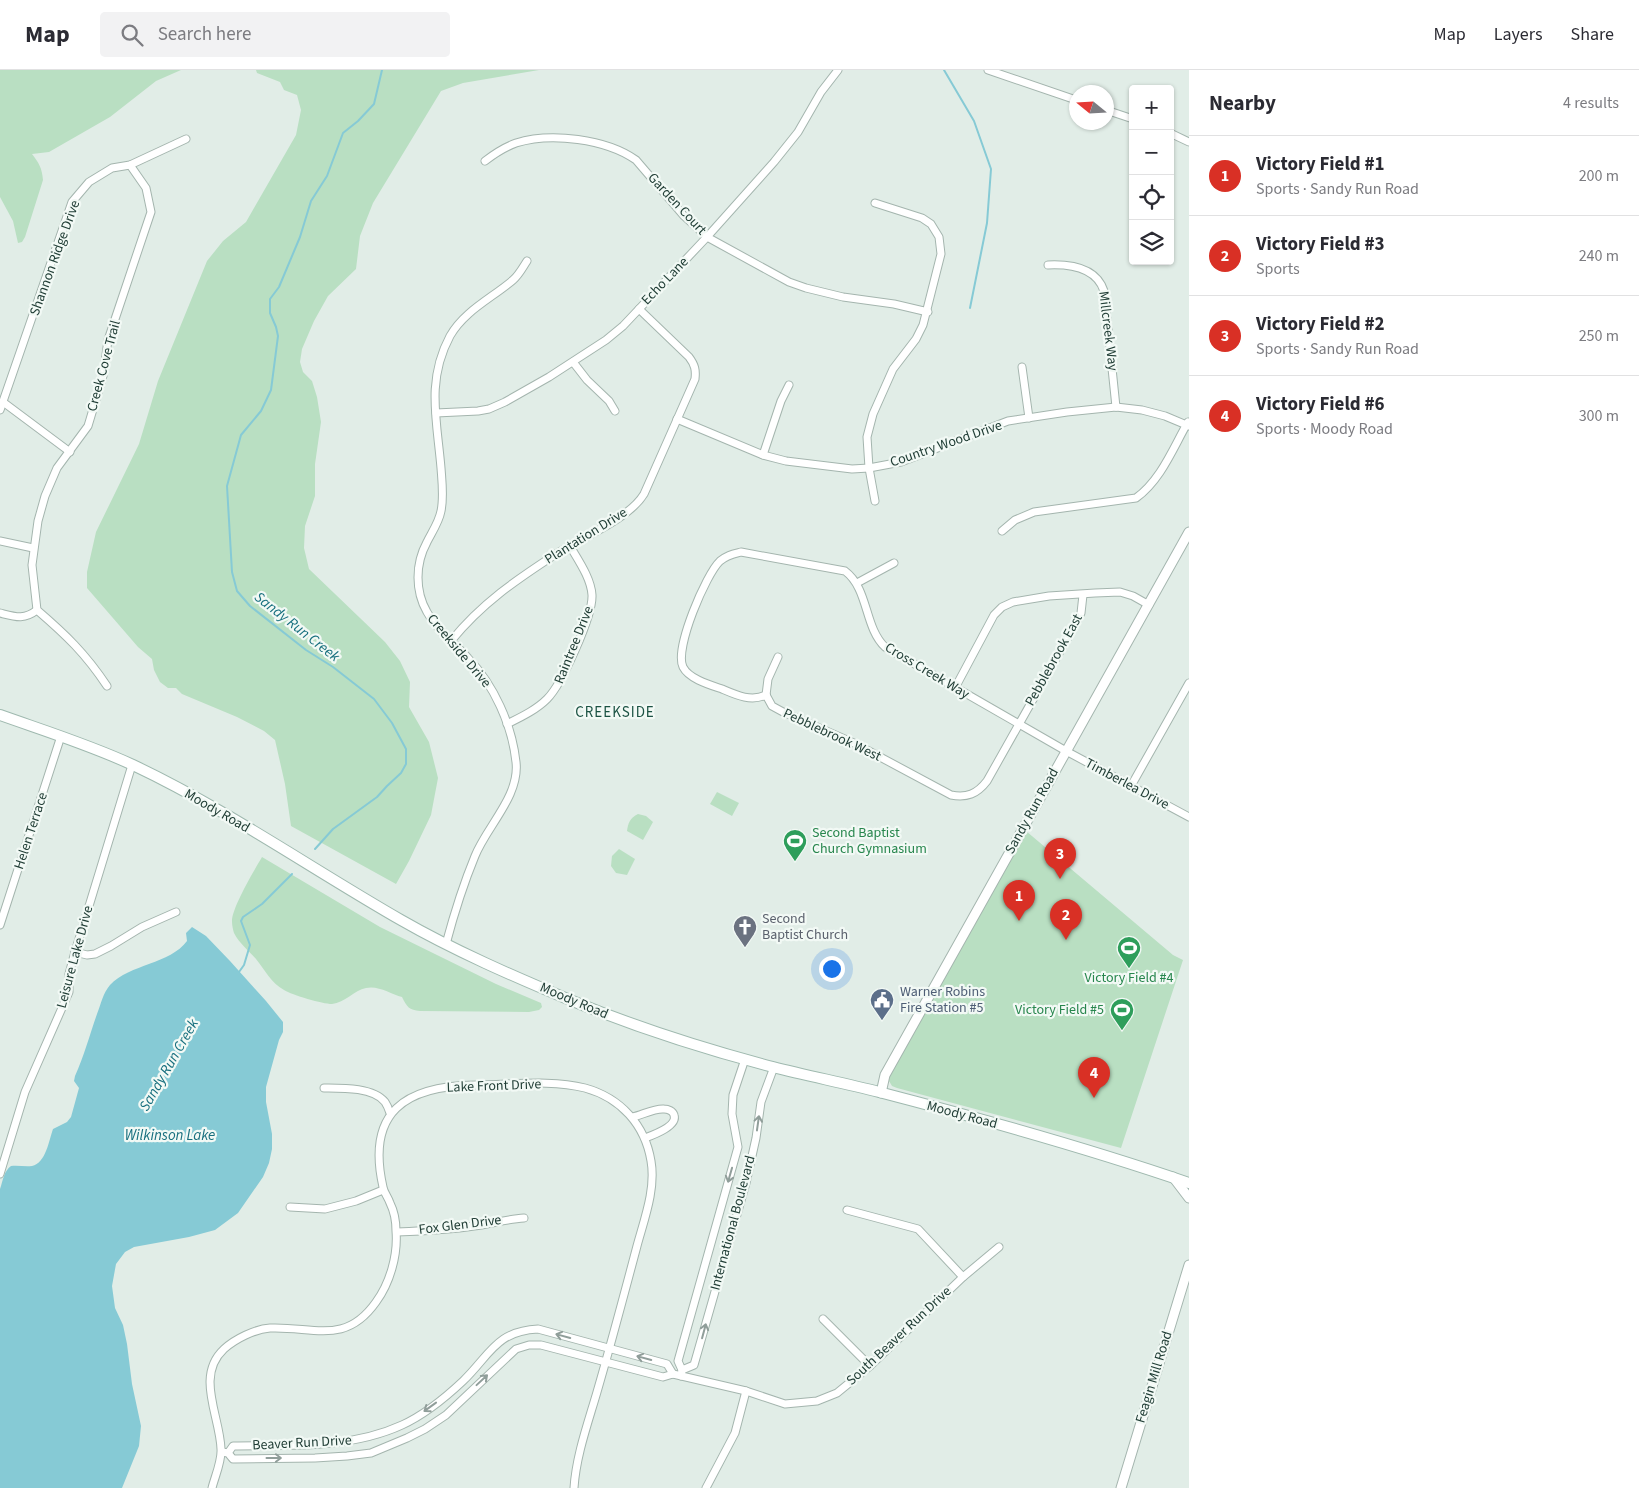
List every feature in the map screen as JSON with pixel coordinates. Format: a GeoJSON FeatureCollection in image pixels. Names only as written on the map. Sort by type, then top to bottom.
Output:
{"type":"FeatureCollection","features":[{"type":"Feature","properties":{"kind":"main road","name":"Moody Road"},"geometry":{"type":"LineString","coordinates":[[0,715],[61,736],[132,765],[247,828],[446,944],[543,989],[614,1018],[691,1044],[745,1059],[1055,1140],[1189,1183]]}},
{"type":"Feature","properties":{"kind":"street","name":"Echo Lane"},"geometry":{"type":"LineString","coordinates":[[436,413],[489,409],[505,402],[573,362],[623,326],[707,237],[791,142],[805,122],[821,92],[838,70]]}},
{"type":"Feature","properties":{"kind":"street"},"geometry":{"type":"LineString","coordinates":[[988,70],[1069,98]]}},
{"type":"Feature","properties":{"kind":"street"},"geometry":{"type":"LineString","coordinates":[[1114,113],[1129,118]]}},
{"type":"Feature","properties":{"kind":"street"},"geometry":{"type":"LineString","coordinates":[[1174,134],[1189,142]]}},
{"type":"Feature","properties":{"kind":"street","name":"Garden Court"},"geometry":{"type":"LineString","coordinates":[[486,161],[496,152],[515,143],[536,139],[563,138],[610,147],[626,153],[636,160],[684,216],[707,237],[789,282],[843,297],[894,304],[928,312]]}},
{"type":"Feature","properties":{"kind":"street","name":"Shannon Ridge Drive"},"geometry":{"type":"LineString","coordinates":[[0,410],[72,202],[89,182],[112,168],[130,165],[186,139]]}},
{"type":"Feature","properties":{"kind":"street","name":"Creek Cove Trail"},"geometry":{"type":"LineString","coordinates":[[37,610],[32,565],[33,548],[45,496],[58,468],[88,426],[103,376],[108,340],[151,212],[146,188],[130,165]]}},
{"type":"Feature","properties":{"kind":"street"},"geometry":{"type":"LineString","coordinates":[[875,202],[922,218],[936,229],[939,236],[941,254],[928,312],[923,325],[916,339],[893,369],[873,414],[867,437],[869,468],[875,501]]}},
{"type":"Feature","properties":{"kind":"street","name":"Creekside Drive"},"geometry":{"type":"LineString","coordinates":[[446,944],[457,903],[476,854],[510,792],[514,780],[516,762],[507,724],[484,677],[468,658],[435,626],[426,611],[420,594],[418,581],[421,556],[438,522],[443,486],[434,385],[440,359],[450,335],[458,324],[515,278],[527,261]]}},
{"type":"Feature","properties":{"kind":"street","name":"Millcreek Way"},"geometry":{"type":"LineString","coordinates":[[1048,265],[1074,266],[1094,275],[1102,285],[1116,407]]}},
{"type":"Feature","properties":{"kind":"street","name":"Plantation Drive"},"geometry":{"type":"LineString","coordinates":[[451,641],[464,625],[503,590],[570,546],[613,521],[640,501],[677,419],[696,371],[689,357],[639,309]]}},
{"type":"Feature","properties":{"kind":"street"},"geometry":{"type":"LineString","coordinates":[[573,362],[587,380],[609,401],[615,412]]}},
{"type":"Feature","properties":{"kind":"street"},"geometry":{"type":"LineString","coordinates":[[1022,366],[1029,418]]}},
{"type":"Feature","properties":{"kind":"street"},"geometry":{"type":"LineString","coordinates":[[763,455],[781,400],[789,385]]}},
{"type":"Feature","properties":{"kind":"street"},"geometry":{"type":"LineString","coordinates":[[3,402],[70,452]]}},
{"type":"Feature","properties":{"kind":"street","name":"Country Wood Drive"},"geometry":{"type":"LineString","coordinates":[[677,419],[763,455],[786,461],[852,470],[901,462],[1008,421],[1029,418],[1116,407],[1142,410],[1188,424]]}},
{"type":"Feature","properties":{"kind":"street"},"geometry":{"type":"LineString","coordinates":[[1002,531],[1015,520],[1034,512],[1136,498],[1156,480],[1188,424]]}},
{"type":"Feature","properties":{"kind":"street","name":"Sandy Run Road"},"geometry":{"type":"LineString","coordinates":[[881,1093],[885,1075],[1189,532]]}},
{"type":"Feature","properties":{"kind":"street"},"geometry":{"type":"LineString","coordinates":[[0,541],[33,548]]}},
{"type":"Feature","properties":{"kind":"street","name":"Raintree Drive"},"geometry":{"type":"LineString","coordinates":[[507,724],[535,709],[555,690],[589,616],[592,604],[591,589],[570,546]]}},
{"type":"Feature","properties":{"kind":"street"},"geometry":{"type":"LineString","coordinates":[[778,657],[768,679],[766,696],[759,698],[741,697],[708,684],[688,673],[680,660],[683,640],[699,600],[715,567],[728,554],[741,552],[825,568],[838,568],[850,574],[857,583],[894,563]]}},
{"type":"Feature","properties":{"kind":"street","name":"Cross Creek Way"},"geometry":{"type":"LineString","coordinates":[[857,583],[879,642],[894,653],[954,688],[1066,751]]}},
{"type":"Feature","properties":{"kind":"street","name":"Pebblebrook East"},"geometry":{"type":"LineString","coordinates":[[954,688],[991,621],[1002,606],[1013,602],[1049,596],[1120,592],[1133,596],[1149,605]]}},
{"type":"Feature","properties":{"kind":"street","name":"Pebblebrook East"},"geometry":{"type":"LineString","coordinates":[[1018,724],[1081,613],[1083,595]]}},
{"type":"Feature","properties":{"kind":"street"},"geometry":{"type":"LineString","coordinates":[[0,613],[14,617],[28,616],[37,610],[68,637],[90,660],[107,686]]}},
{"type":"Feature","properties":{"kind":"street"},"geometry":{"type":"LineString","coordinates":[[1131,786],[1189,683]]}},
{"type":"Feature","properties":{"kind":"street","name":"Pebblebrook West"},"geometry":{"type":"LineString","coordinates":[[766,696],[772,706],[782,712],[854,743],[951,796],[960,797],[976,793],[981,788],[1018,724]]}},
{"type":"Feature","properties":{"kind":"street","name":"Helen Terrace"},"geometry":{"type":"LineString","coordinates":[[0,925],[61,736]]}},
{"type":"Feature","properties":{"kind":"street","name":"Timberlea Drive"},"geometry":{"type":"LineString","coordinates":[[1066,751],[1189,817]]}},
{"type":"Feature","properties":{"kind":"street","name":"Leisure Lake Drive"},"geometry":{"type":"LineString","coordinates":[[0,1174],[24,1092],[68,992],[69,974],[75,952],[132,765]]}},
{"type":"Feature","properties":{"kind":"street"},"geometry":{"type":"LineString","coordinates":[[75,952],[87,955],[95,954],[142,927],[176,912]]}},
{"type":"Feature","properties":{"kind":"street","name":"International Boulevard"},"geometry":{"type":"LineString","coordinates":[[745,1059],[734,1094],[732,1114],[738,1147],[678,1361],[681,1373],[694,1365],[746,1182],[756,1138],[761,1102],[774,1067]]}},
{"type":"Feature","properties":{"kind":"street","name":"Lake Front Drive"},"geometry":{"type":"LineString","coordinates":[[390,1113],[406,1100],[436,1088],[462,1085],[569,1085],[588,1089],[622,1107],[633,1118],[645,1138],[652,1162],[647,1210],[583,1444],[574,1488]]}},
{"type":"Feature","properties":{"kind":"street"},"geometry":{"type":"LineString","coordinates":[[212,1488],[225,1452],[209,1380],[213,1363],[224,1349],[251,1332],[268,1328],[333,1332],[360,1321],[379,1298],[392,1269],[397,1232],[390,1204],[383,1190],[378,1156],[380,1139],[390,1113],[385,1102],[378,1096],[365,1091],[324,1088]]}},
{"type":"Feature","properties":{"kind":"street"},"geometry":{"type":"LineString","coordinates":[[633,1118],[662,1109],[671,1111],[674,1114],[675,1118],[672,1123],[645,1138]]}},
{"type":"Feature","properties":{"kind":"street"},"geometry":{"type":"LineString","coordinates":[[1173,1178],[1189,1198]]}},
{"type":"Feature","properties":{"kind":"street"},"geometry":{"type":"LineString","coordinates":[[290,1207],[325,1209],[356,1201],[383,1190]]}},
{"type":"Feature","properties":{"kind":"street"},"geometry":{"type":"LineString","coordinates":[[847,1210],[918,1229],[962,1277]]}},
{"type":"Feature","properties":{"kind":"street","name":"Fox Glen Drive"},"geometry":{"type":"LineString","coordinates":[[397,1232],[438,1230],[524,1218]]}},
{"type":"Feature","properties":{"kind":"street","name":"South Beaver Run Drive"},"geometry":{"type":"LineString","coordinates":[[606,1361],[663,1377],[681,1373],[785,1404],[817,1401],[837,1393],[870,1366],[962,1277],[999,1247]]}},
{"type":"Feature","properties":{"kind":"street","name":"Feagin Mill Road"},"geometry":{"type":"LineString","coordinates":[[1121,1488],[1189,1265]]}},
{"type":"Feature","properties":{"kind":"street"},"geometry":{"type":"LineString","coordinates":[[823,1319],[870,1366]]}},
{"type":"Feature","properties":{"kind":"street","name":"Beaver Run Drive"},"geometry":{"type":"LineString","coordinates":[[606,1361],[541,1345],[529,1345],[516,1349],[446,1415],[413,1435],[371,1453],[315,1458],[233,1458],[225,1452],[233,1446],[314,1444],[356,1440],[406,1423],[430,1408],[463,1381],[490,1351],[507,1336],[522,1330],[538,1329],[610,1349]]}},
{"type":"Feature","properties":{"kind":"street","name":"South Beaver Run Drive"},"geometry":{"type":"LineString","coordinates":[[610,1349],[667,1364],[673,1374]]}},
{"type":"Feature","properties":{"kind":"street"},"geometry":{"type":"LineString","coordinates":[[706,1488],[735,1432],[746,1391]]}},
{"type":"Feature","properties":{"kind":"street"},"geometry":{"type":"LineString","coordinates":[[406,1423],[413,1435]]}},
{"type":"Feature","properties":{"kind":"street"},"geometry":{"type":"LineString","coordinates":[[314,1444],[315,1458]]}},
{"type":"Feature","properties":{"kind":"green space"},"geometry":{"type":"Polygon","coordinates":[[[0,70],[181,70],[156,81],[110,117],[49,152],[32,154],[40,166],[43,180],[25,237],[22,242],[18,243],[13,221],[0,197],[0,70]]]}},
{"type":"Feature","properties":{"kind":"green space"},"geometry":{"type":"Polygon","coordinates":[[[256,70],[539,70],[463,83],[441,91],[373,203],[360,236],[356,269],[328,296],[314,321],[302,349],[300,362],[303,372],[312,381],[321,422],[315,464],[315,496],[305,526],[304,548],[309,569],[385,642],[400,661],[410,682],[409,707],[429,742],[438,778],[431,815],[396,884],[291,826],[285,784],[275,740],[264,731],[237,717],[182,694],[176,688],[168,688],[160,682],[154,670],[152,659],[138,647],[87,588],[87,572],[96,532],[139,444],[158,381],[207,261],[223,241],[246,222],[296,135],[301,110],[297,95],[284,90],[280,82],[257,73],[256,70]]]}},
{"type":"Feature","properties":{"kind":"green space"},"geometry":{"type":"Polygon","coordinates":[[[717,792],[739,803],[732,816],[710,804],[717,792]]]}},
{"type":"Feature","properties":{"kind":"green space"},"geometry":{"type":"Polygon","coordinates":[[[638,814],[646,816],[653,822],[643,840],[627,831],[630,821],[638,814]]]}},
{"type":"Feature","properties":{"kind":"green space"},"geometry":{"type":"Polygon","coordinates":[[[1026,831],[1173,955],[1183,960],[1121,1148],[897,1088],[892,1086],[889,1081],[890,1074],[1026,831]]]}},
{"type":"Feature","properties":{"kind":"green space"},"geometry":{"type":"Polygon","coordinates":[[[619,849],[635,859],[627,875],[616,873],[611,866],[612,856],[619,849]]]}},
{"type":"Feature","properties":{"kind":"green space"},"geometry":{"type":"Polygon","coordinates":[[[262,857],[380,927],[496,984],[541,1003],[542,1007],[539,1010],[529,1012],[420,1011],[409,1007],[402,997],[371,987],[357,991],[332,1004],[308,999],[284,990],[272,980],[239,940],[232,926],[235,908],[262,857]]]}},
{"type":"Feature","properties":{"kind":"water","name":"Wilkinson Lake"},"geometry":{"type":"Polygon","coordinates":[[[192,927],[206,936],[230,961],[283,1022],[283,1032],[266,1087],[266,1102],[272,1134],[272,1149],[269,1163],[263,1177],[238,1213],[215,1230],[189,1237],[134,1247],[125,1252],[116,1264],[112,1286],[115,1308],[123,1325],[141,1426],[139,1446],[122,1488],[0,1488],[0,1189],[4,1176],[11,1166],[32,1166],[37,1164],[44,1156],[53,1129],[67,1122],[71,1117],[79,1088],[74,1081],[75,1076],[102,999],[110,985],[118,978],[171,955],[180,949],[187,941],[186,933],[192,927]]]}},
{"type":"Feature","properties":{"kind":"waterway","name":"Sandy Run Creek"},"geometry":{"type":"LineString","coordinates":[[315,849],[333,829],[377,797],[401,773],[406,764],[406,749],[392,723],[374,699],[333,667],[306,650],[250,606],[237,591],[232,572],[227,486],[241,435],[261,411],[271,390],[278,336],[270,313],[270,299],[279,287],[300,237],[311,201],[327,176],[343,133],[374,104],[382,70]]}},
{"type":"Feature","properties":{"kind":"waterway"},"geometry":{"type":"LineString","coordinates":[[944,70],[974,121],[991,169],[987,223],[970,308]]}},
{"type":"Feature","properties":{"kind":"waterway","name":"Sandy Run Creek"},"geometry":{"type":"LineString","coordinates":[[239,972],[244,965],[250,945],[241,921],[243,917],[262,904],[292,874]]}},
{"type":"Feature","properties":{"kind":"place","name":"Second Baptist Church Gymnasium"},"geometry":{"type":"Point","coordinates":[795,862]}},
{"type":"Feature","properties":{"kind":"place","name":"Victory Field #2"},"geometry":{"type":"Point","coordinates":[1060,879]}},
{"type":"Feature","properties":{"kind":"place","name":"Victory Field #1"},"geometry":{"type":"Point","coordinates":[1019,921]}},
{"type":"Feature","properties":{"kind":"place","name":"Victory Field #3"},"geometry":{"type":"Point","coordinates":[1066,940]}},
{"type":"Feature","properties":{"kind":"place","name":"Second Baptist Church"},"geometry":{"type":"Point","coordinates":[745,948]}},
{"type":"Feature","properties":{"kind":"place","name":"Victory Field #4"},"geometry":{"type":"Point","coordinates":[1129,969]}},
{"type":"Feature","properties":{"kind":"place","name":"Warner Robins Fire Station #5"},"geometry":{"type":"Point","coordinates":[882,1021]}},
{"type":"Feature","properties":{"kind":"place","name":"Victory Field #5"},"geometry":{"type":"Point","coordinates":[1122,1031]}},
{"type":"Feature","properties":{"kind":"place","name":"Victory Field #6"},"geometry":{"type":"Point","coordinates":[1094,1098]}},
{"type":"Feature","properties":{"kind":"district","name":"CREEKSIDE"},"geometry":{"type":"Point","coordinates":[615,712]}}]}
